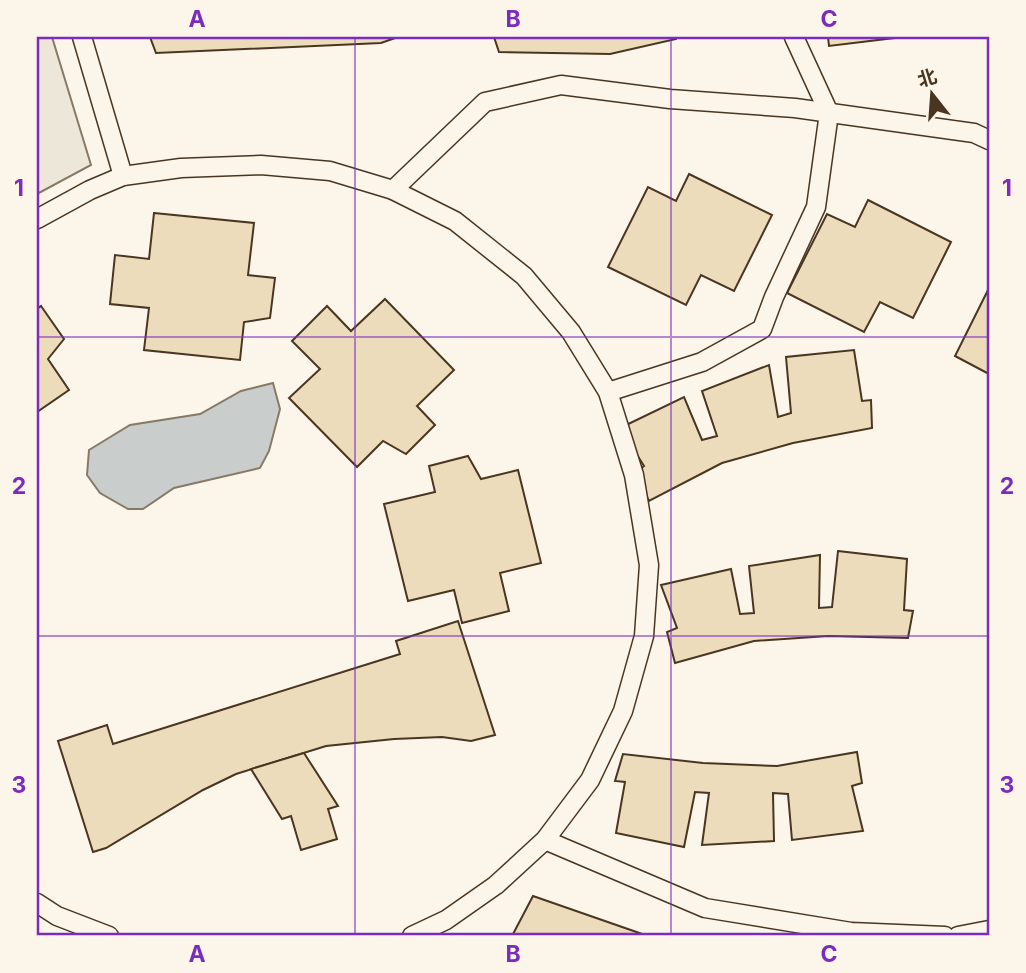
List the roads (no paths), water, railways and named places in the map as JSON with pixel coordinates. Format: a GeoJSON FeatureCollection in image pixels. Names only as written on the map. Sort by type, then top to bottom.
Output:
{"type":"FeatureCollection","features":[{"type":"Feature","properties":{"kind":"street"},"geometry":{"type":"LineString","coordinates":[[82,37],[123,176]]}},
{"type":"Feature","properties":{"kind":"street"},"geometry":{"type":"LineString","coordinates":[[608,392],[702,362],[762,329],[816,206],[829,113],[794,37]]}},
{"type":"Feature","properties":{"kind":"street"},"geometry":{"type":"LineString","coordinates":[[393,190],[485,102],[561,85],[670,99],[795,108],[974,133],[989,140]]}},
{"type":"Feature","properties":{"kind":"street"},"geometry":{"type":"LineString","coordinates":[[37,219],[90,190],[123,176],[180,168],[261,165],[330,171],[393,190],[455,221],[524,276],[570,332],[608,392],[634,475],[649,565],[644,636],[623,711],[590,780],[545,840],[496,885],[446,920],[412,936]]}},
{"type":"Feature","properties":{"kind":"street"},"geometry":{"type":"LineString","coordinates":[[545,840],[705,908],[851,932],[945,936]]}},
{"type":"Feature","properties":{"kind":"street"},"geometry":{"type":"LineString","coordinates":[[37,903],[57,916],[109,936]]}},
{"type":"Feature","properties":{"kind":"street"},"geometry":{"type":"LineString","coordinates":[[958,936],[989,930]]}}]}
